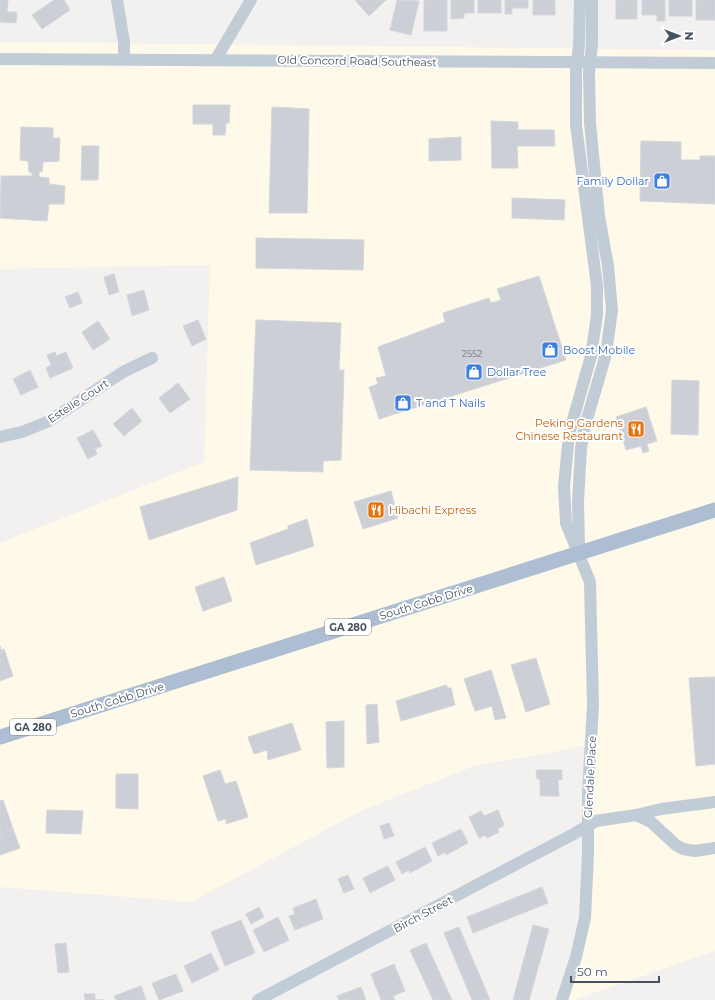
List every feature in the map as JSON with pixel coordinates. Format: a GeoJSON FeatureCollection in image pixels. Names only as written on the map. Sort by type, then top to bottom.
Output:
{"type":"FeatureCollection","features":[{"type":"Feature","properties":{"kind":"main road","name":"South Cobb Drive"},"geometry":{"type":"LineString","coordinates":[[0,737],[715,510]]}},
{"type":"Feature","properties":{"kind":"street"},"geometry":{"type":"LineString","coordinates":[[117,0],[124,42],[124,59]]}},
{"type":"Feature","properties":{"kind":"street"},"geometry":{"type":"LineString","coordinates":[[216,59],[251,0]]}},
{"type":"Feature","properties":{"kind":"street"},"geometry":{"type":"LineString","coordinates":[[580,4],[593,4],[590,62],[590,123],[599,216],[609,272],[612,310],[606,354],[585,426],[580,461],[578,502],[580,553],[566,523],[564,487],[566,454],[572,420],[594,342],[597,301],[576,125],[580,4]]}},
{"type":"Feature","properties":{"kind":"street","name":"Old Concord Road Southeast"},"geometry":{"type":"LineString","coordinates":[[0,59],[715,62]]}},
{"type":"Feature","properties":{"kind":"street","name":"Estelle Court"},"geometry":{"type":"LineString","coordinates":[[0,437],[22,432],[49,421],[123,372],[152,358]]}},
{"type":"Feature","properties":{"kind":"street","name":"Glendale Place"},"geometry":{"type":"LineString","coordinates":[[562,1000],[576,957],[584,918],[588,853],[593,706],[592,621],[590,582],[580,553]]}},
{"type":"Feature","properties":{"kind":"street","name":"Birch Street"},"geometry":{"type":"LineString","coordinates":[[258,1000],[588,827],[596,821],[636,815],[661,809],[715,802]]}},
{"type":"Feature","properties":{"kind":"street"},"geometry":{"type":"LineString","coordinates":[[636,815],[650,822],[676,845],[683,849],[695,851],[715,848]]}},
{"type":"Feature","properties":{"kind":"shaded area"},"geometry":{"type":"Polygon","coordinates":[[[0,42],[715,50],[715,951],[574,1000],[562,1000],[576,957],[592,745],[474,766],[363,810],[191,902],[0,887],[0,543],[204,462],[210,265],[0,269],[0,42]]]}},
{"type":"Feature","properties":{"kind":"building"},"geometry":{"type":"Polygon","coordinates":[[[0,0],[8,0],[7,12],[17,12],[16,23],[0,22],[0,0]]]}},
{"type":"Feature","properties":{"kind":"building"},"geometry":{"type":"Polygon","coordinates":[[[54,0],[64,0],[70,10],[42,29],[32,15],[54,0]]]}},
{"type":"Feature","properties":{"kind":"building"},"geometry":{"type":"Polygon","coordinates":[[[355,0],[386,0],[369,16],[355,0]]]}},
{"type":"Feature","properties":{"kind":"building"},"geometry":{"type":"Polygon","coordinates":[[[397,0],[419,1],[411,35],[390,30],[397,0]]]}},
{"type":"Feature","properties":{"kind":"building"},"geometry":{"type":"Polygon","coordinates":[[[424,0],[447,0],[447,31],[424,31],[424,0]]]}},
{"type":"Feature","properties":{"kind":"building"},"geometry":{"type":"Polygon","coordinates":[[[451,0],[474,0],[474,13],[464,13],[464,18],[451,19],[451,0]]]}},
{"type":"Feature","properties":{"kind":"building"},"geometry":{"type":"Polygon","coordinates":[[[478,0],[501,0],[501,13],[478,13],[478,0]]]}},
{"type":"Feature","properties":{"kind":"building"},"geometry":{"type":"Polygon","coordinates":[[[505,0],[528,0],[528,8],[512,8],[512,14],[505,14],[505,0]]]}},
{"type":"Feature","properties":{"kind":"building"},"geometry":{"type":"Polygon","coordinates":[[[533,0],[555,0],[555,15],[533,15],[533,0]]]}},
{"type":"Feature","properties":{"kind":"building"},"geometry":{"type":"Polygon","coordinates":[[[616,0],[637,0],[637,19],[616,19],[616,0]]]}},
{"type":"Feature","properties":{"kind":"building"},"geometry":{"type":"Polygon","coordinates":[[[642,0],[665,0],[665,21],[657,21],[657,15],[642,15],[642,0]]]}},
{"type":"Feature","properties":{"kind":"building"},"geometry":{"type":"Polygon","coordinates":[[[669,0],[692,0],[692,16],[669,16],[669,0]]]}},
{"type":"Feature","properties":{"kind":"building"},"geometry":{"type":"Polygon","coordinates":[[[696,0],[715,0],[715,20],[696,20],[696,0]]]}},
{"type":"Feature","properties":{"kind":"building"},"geometry":{"type":"Polygon","coordinates":[[[193,105],[230,105],[229,123],[226,123],[225,135],[213,135],[213,124],[193,124],[193,105]]]}},
{"type":"Feature","properties":{"kind":"building"},"geometry":{"type":"Polygon","coordinates":[[[272,107],[309,109],[307,213],[269,213],[272,107]]]}},
{"type":"Feature","properties":{"kind":"building"},"geometry":{"type":"Polygon","coordinates":[[[491,121],[518,122],[518,130],[554,130],[555,146],[517,146],[518,168],[492,168],[491,121]]]}},
{"type":"Feature","properties":{"kind":"building"},"geometry":{"type":"Polygon","coordinates":[[[21,127],[53,128],[53,138],[60,138],[59,161],[43,162],[42,172],[39,172],[39,177],[49,178],[49,184],[65,186],[64,204],[49,204],[47,221],[0,218],[1,176],[32,176],[32,173],[29,172],[28,161],[20,160],[21,127]]]}},
{"type":"Feature","properties":{"kind":"building"},"geometry":{"type":"Polygon","coordinates":[[[461,137],[461,160],[429,161],[429,139],[461,137]]]}},
{"type":"Feature","properties":{"kind":"building"},"geometry":{"type":"Polygon","coordinates":[[[641,141],[681,142],[681,160],[700,160],[700,156],[715,156],[715,204],[640,201],[641,141]]]}},
{"type":"Feature","properties":{"kind":"building"},"geometry":{"type":"Polygon","coordinates":[[[82,146],[99,146],[98,180],[81,180],[82,146]]]}},
{"type":"Feature","properties":{"kind":"building"},"geometry":{"type":"Polygon","coordinates":[[[512,198],[565,200],[564,220],[512,218],[512,198]]]}},
{"type":"Feature","properties":{"kind":"building"},"geometry":{"type":"Polygon","coordinates":[[[256,238],[364,240],[363,270],[256,268],[256,238]]]}},
{"type":"Feature","properties":{"kind":"building"},"geometry":{"type":"Polygon","coordinates":[[[114,274],[119,292],[109,295],[104,277],[114,274]]]}},
{"type":"Feature","properties":{"kind":"building"},"geometry":{"type":"Polygon","coordinates":[[[539,276],[566,360],[379,419],[369,387],[378,384],[376,378],[386,376],[378,347],[445,322],[443,313],[489,298],[491,303],[501,300],[497,289],[539,276]]]}},
{"type":"Feature","properties":{"kind":"building"},"geometry":{"type":"Polygon","coordinates":[[[144,290],[149,310],[132,316],[127,295],[144,290]]]}},
{"type":"Feature","properties":{"kind":"building"},"geometry":{"type":"Polygon","coordinates":[[[78,292],[82,303],[70,308],[65,297],[78,292]]]}},
{"type":"Feature","properties":{"kind":"building"},"geometry":{"type":"Polygon","coordinates":[[[198,320],[206,339],[192,346],[183,326],[198,320]]]}},
{"type":"Feature","properties":{"kind":"building"},"geometry":{"type":"Polygon","coordinates":[[[256,320],[341,323],[339,370],[344,370],[341,460],[323,461],[323,472],[250,470],[256,320]]]}},
{"type":"Feature","properties":{"kind":"building"},"geometry":{"type":"Polygon","coordinates":[[[98,321],[110,339],[93,350],[82,332],[98,321]]]}},
{"type":"Feature","properties":{"kind":"building"},"geometry":{"type":"Polygon","coordinates":[[[55,352],[56,356],[66,352],[73,368],[50,378],[46,368],[51,365],[47,355],[55,352]]]}},
{"type":"Feature","properties":{"kind":"building"},"geometry":{"type":"Polygon","coordinates":[[[30,370],[38,387],[21,395],[13,379],[30,370]]]}},
{"type":"Feature","properties":{"kind":"building"},"geometry":{"type":"Polygon","coordinates":[[[672,380],[699,381],[698,435],[671,434],[672,380]]]}},
{"type":"Feature","properties":{"kind":"building"},"geometry":{"type":"Polygon","coordinates":[[[178,383],[190,399],[170,413],[159,398],[178,383]]]}},
{"type":"Feature","properties":{"kind":"building","name":"Peking Gardens Chinese Restaurant"},"geometry":{"type":"Polygon","coordinates":[[[646,407],[657,441],[647,444],[649,451],[643,453],[641,446],[626,450],[616,417],[646,407]]]}},
{"type":"Feature","properties":{"kind":"building"},"geometry":{"type":"Polygon","coordinates":[[[132,408],[142,421],[124,436],[113,424],[132,408]]]}},
{"type":"Feature","properties":{"kind":"building"},"geometry":{"type":"Polygon","coordinates":[[[93,430],[102,446],[95,449],[97,454],[88,459],[77,438],[93,430]]]}},
{"type":"Feature","properties":{"kind":"building"},"geometry":{"type":"Polygon","coordinates":[[[238,477],[237,510],[149,540],[140,507],[238,477]]]}},
{"type":"Feature","properties":{"kind":"building","name":"Hibachi Express"},"geometry":{"type":"Polygon","coordinates":[[[391,491],[398,518],[363,529],[354,502],[391,491]]]}},
{"type":"Feature","properties":{"kind":"building"},"geometry":{"type":"Polygon","coordinates":[[[307,519],[314,546],[256,565],[250,543],[288,529],[288,526],[307,519]]]}},
{"type":"Feature","properties":{"kind":"building"},"geometry":{"type":"Polygon","coordinates":[[[224,577],[232,601],[203,611],[195,587],[224,577]]]}},
{"type":"Feature","properties":{"kind":"building"},"geometry":{"type":"Polygon","coordinates":[[[0,646],[1,650],[4,649],[13,676],[0,681],[0,646]]]}},
{"type":"Feature","properties":{"kind":"building"},"geometry":{"type":"Polygon","coordinates":[[[536,658],[550,704],[526,712],[511,665],[536,658]]]}},
{"type":"Feature","properties":{"kind":"building"},"geometry":{"type":"Polygon","coordinates":[[[491,670],[506,718],[495,720],[492,706],[475,711],[464,679],[491,670]]]}},
{"type":"Feature","properties":{"kind":"building"},"geometry":{"type":"Polygon","coordinates":[[[715,677],[715,764],[696,766],[689,678],[715,677]]]}},
{"type":"Feature","properties":{"kind":"building"},"geometry":{"type":"Polygon","coordinates":[[[446,685],[448,688],[451,688],[455,705],[401,721],[396,701],[446,685]]]}},
{"type":"Feature","properties":{"kind":"building"},"geometry":{"type":"Polygon","coordinates":[[[377,704],[379,742],[367,744],[366,705],[377,704]]]}},
{"type":"Feature","properties":{"kind":"building"},"geometry":{"type":"Polygon","coordinates":[[[344,721],[344,767],[327,768],[326,722],[344,721]]]}},
{"type":"Feature","properties":{"kind":"building"},"geometry":{"type":"Polygon","coordinates":[[[292,723],[301,750],[268,760],[267,750],[254,754],[248,737],[292,723]]]}},
{"type":"Feature","properties":{"kind":"building"},"geometry":{"type":"Polygon","coordinates":[[[220,770],[225,784],[236,781],[248,817],[226,824],[226,819],[218,821],[203,776],[220,770]]]}},
{"type":"Feature","properties":{"kind":"building"},"geometry":{"type":"Polygon","coordinates":[[[536,770],[562,770],[562,779],[558,780],[559,796],[540,796],[540,779],[537,779],[536,770]]]}},
{"type":"Feature","properties":{"kind":"building"},"geometry":{"type":"Polygon","coordinates":[[[116,774],[138,774],[138,809],[116,808],[116,774]]]}},
{"type":"Feature","properties":{"kind":"building"},"geometry":{"type":"Polygon","coordinates":[[[3,800],[13,829],[0,834],[0,801],[3,800]]]}},
{"type":"Feature","properties":{"kind":"building"},"geometry":{"type":"Polygon","coordinates":[[[47,810],[83,811],[81,834],[46,833],[47,810]]]}},
{"type":"Feature","properties":{"kind":"building"},"geometry":{"type":"Polygon","coordinates":[[[498,810],[504,825],[498,829],[499,832],[487,838],[485,835],[479,838],[469,817],[481,811],[484,816],[498,810]]]}},
{"type":"Feature","properties":{"kind":"building"},"geometry":{"type":"Polygon","coordinates":[[[389,823],[394,836],[384,839],[380,826],[389,823]]]}},
{"type":"Feature","properties":{"kind":"building"},"geometry":{"type":"Polygon","coordinates":[[[13,829],[20,848],[0,855],[0,834],[13,829]]]}},
{"type":"Feature","properties":{"kind":"building"},"geometry":{"type":"Polygon","coordinates":[[[461,829],[468,843],[446,855],[445,852],[438,856],[432,843],[461,829]]]}},
{"type":"Feature","properties":{"kind":"building"},"geometry":{"type":"Polygon","coordinates":[[[425,847],[432,861],[410,873],[409,870],[402,874],[396,862],[425,847]]]}},
{"type":"Feature","properties":{"kind":"building"},"geometry":{"type":"Polygon","coordinates":[[[388,866],[395,880],[370,893],[363,878],[388,866]]]}},
{"type":"Feature","properties":{"kind":"building"},"geometry":{"type":"Polygon","coordinates":[[[348,875],[354,889],[344,893],[338,879],[348,875]]]}},
{"type":"Feature","properties":{"kind":"building"},"geometry":{"type":"Polygon","coordinates":[[[542,887],[548,903],[473,933],[467,917],[542,887]]]}},
{"type":"Feature","properties":{"kind":"building"},"geometry":{"type":"Polygon","coordinates":[[[316,899],[323,919],[295,930],[289,916],[295,914],[293,908],[316,899]]]}},
{"type":"Feature","properties":{"kind":"building"},"geometry":{"type":"Polygon","coordinates":[[[259,907],[264,917],[251,924],[246,914],[259,907]]]}},
{"type":"Feature","properties":{"kind":"building"},"geometry":{"type":"Polygon","coordinates":[[[278,917],[289,940],[264,952],[253,930],[278,917]]]}},
{"type":"Feature","properties":{"kind":"building"},"geometry":{"type":"Polygon","coordinates":[[[241,920],[255,953],[225,966],[211,932],[241,920]]]}},
{"type":"Feature","properties":{"kind":"building"},"geometry":{"type":"Polygon","coordinates":[[[533,925],[549,929],[529,1000],[513,1000],[533,925]]]}},
{"type":"Feature","properties":{"kind":"building"},"geometry":{"type":"Polygon","coordinates":[[[459,927],[490,1000],[472,1000],[444,933],[459,927]]]}},
{"type":"Feature","properties":{"kind":"building"},"geometry":{"type":"Polygon","coordinates":[[[66,943],[69,972],[58,973],[55,944],[66,943]]]}},
{"type":"Feature","properties":{"kind":"building"},"geometry":{"type":"Polygon","coordinates":[[[426,943],[452,1000],[433,1000],[410,950],[426,943]]]}},
{"type":"Feature","properties":{"kind":"building"},"geometry":{"type":"Polygon","coordinates":[[[211,953],[219,970],[192,983],[184,966],[211,953]]]}},
{"type":"Feature","properties":{"kind":"building"},"geometry":{"type":"Polygon","coordinates":[[[394,964],[405,991],[393,996],[395,1000],[381,1000],[371,974],[394,964]]]}},
{"type":"Feature","properties":{"kind":"building"},"geometry":{"type":"Polygon","coordinates":[[[176,974],[183,991],[159,1000],[152,983],[176,974]]]}},
{"type":"Feature","properties":{"kind":"building"},"geometry":{"type":"Polygon","coordinates":[[[141,986],[146,1000],[116,1000],[114,996],[141,986]]]}},
{"type":"Feature","properties":{"kind":"building"},"geometry":{"type":"Polygon","coordinates":[[[361,987],[366,1000],[339,1000],[337,996],[361,987]]]}},
{"type":"Feature","properties":{"kind":"building"},"geometry":{"type":"Polygon","coordinates":[[[84,994],[95,994],[95,1000],[85,1000],[84,994]]]}},
{"type":"Feature","properties":{"kind":"place","name":"Family Dollar"},"geometry":{"type":"Point","coordinates":[662,181]}},
{"type":"Feature","properties":{"kind":"place","name":"Boost Mobile"},"geometry":{"type":"Point","coordinates":[550,350]}},
{"type":"Feature","properties":{"kind":"place","name":"Dollar Tree"},"geometry":{"type":"Point","coordinates":[474,372]}},
{"type":"Feature","properties":{"kind":"place","name":"T and T Nails"},"geometry":{"type":"Point","coordinates":[403,403]}},
{"type":"Feature","properties":{"kind":"place","name":"Peking Gardens Chinese Restaurant"},"geometry":{"type":"Point","coordinates":[636,429]}},
{"type":"Feature","properties":{"kind":"place","name":"Hibachi Express"},"geometry":{"type":"Point","coordinates":[376,510]}}]}
